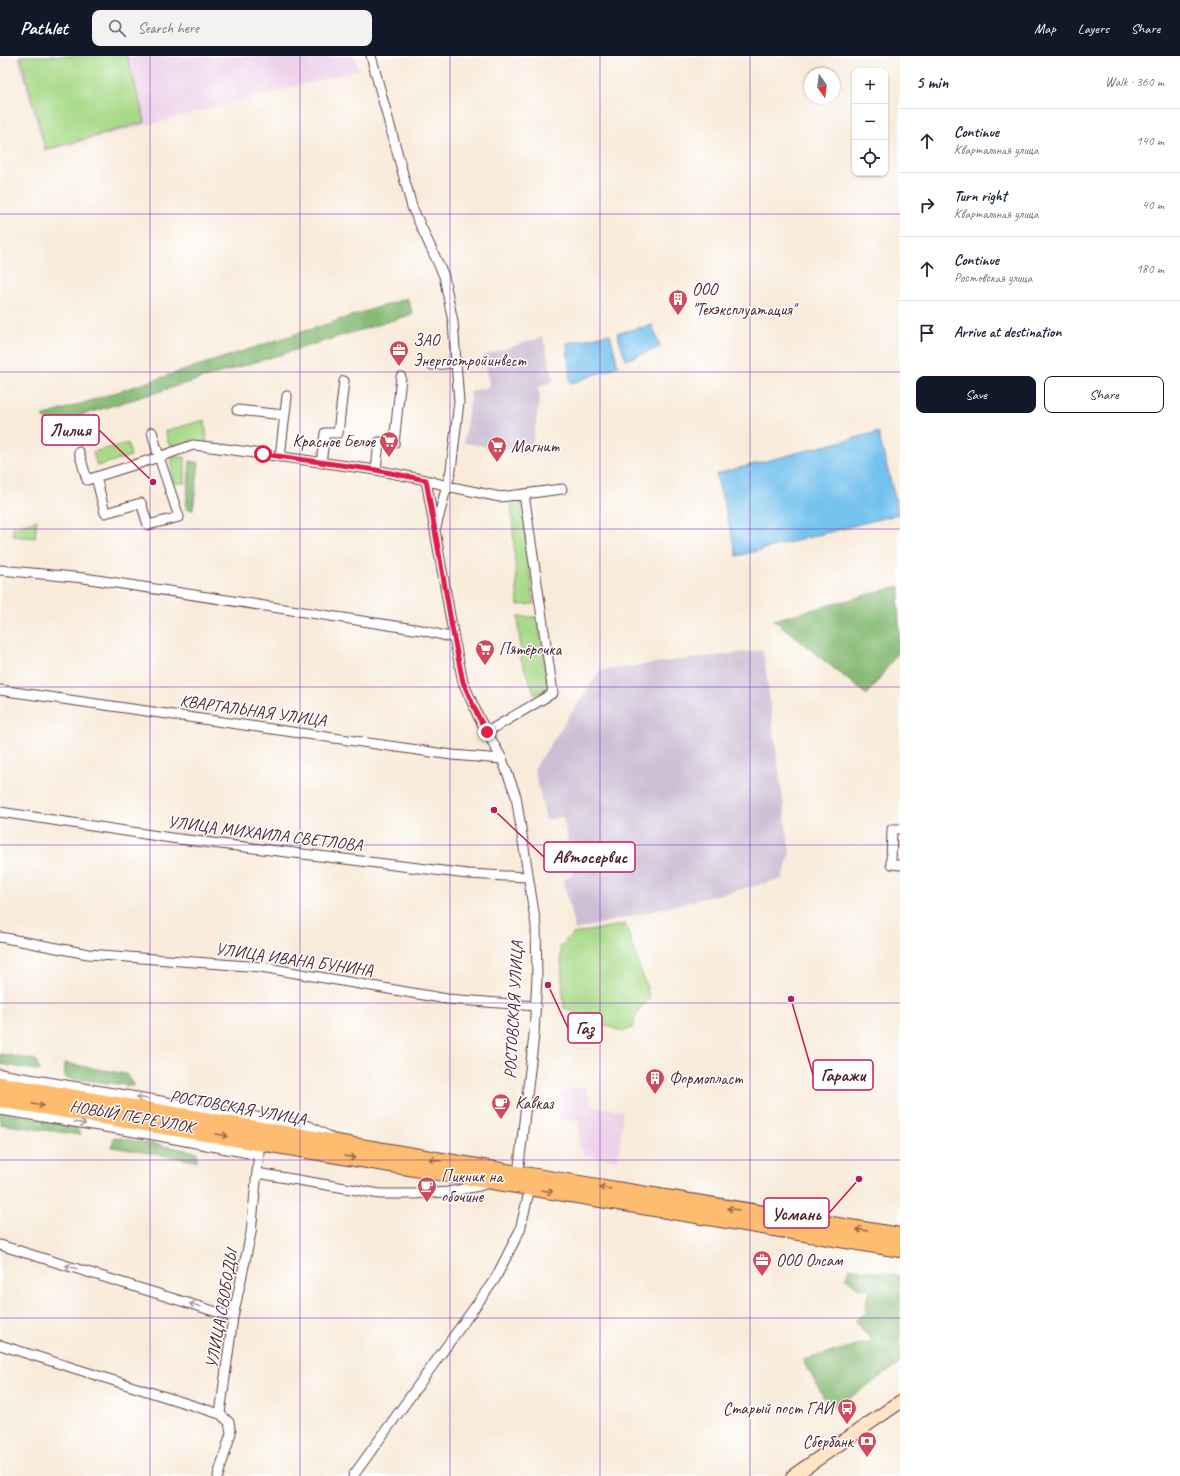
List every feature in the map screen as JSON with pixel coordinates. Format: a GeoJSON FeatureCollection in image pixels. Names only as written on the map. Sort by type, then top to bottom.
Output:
{"type":"FeatureCollection","features":[{"type":"Feature","properties":{"kind":"highway","name":"РОСТОВСКАЯ УЛИЦА"},"geometry":{"type":"LineString","coordinates":[[0,1085],[518,1174],[900,1236]]}},
{"type":"Feature","properties":{"kind":"highway","name":"РОСТОВСКАЯ УЛИЦА"},"geometry":{"type":"LineString","coordinates":[[0,1099],[260,1148],[493,1181],[900,1249]]}},
{"type":"Feature","properties":{"kind":"main road"},"geometry":{"type":"LineString","coordinates":[[793,1476],[900,1402]]}},
{"type":"Feature","properties":{"kind":"street","name":"РОСТОВСКАЯ УЛИЦА"},"geometry":{"type":"LineString","coordinates":[[371,56],[412,207],[444,276],[453,322],[459,402],[451,470],[435,530],[463,682],[479,718],[502,759],[516,796],[536,926],[537,977],[534,1035],[518,1174]]}},
{"type":"Feature","properties":{"kind":"street"},"geometry":{"type":"LineString","coordinates":[[432,365],[456,363]]}},
{"type":"Feature","properties":{"kind":"street"},"geometry":{"type":"LineString","coordinates":[[376,470],[379,442],[394,444],[401,377]]}},
{"type":"Feature","properties":{"kind":"street"},"geometry":{"type":"LineString","coordinates":[[322,463],[325,433],[338,433],[344,381]]}},
{"type":"Feature","properties":{"kind":"street"},"geometry":{"type":"LineString","coordinates":[[280,457],[287,396]]}},
{"type":"Feature","properties":{"kind":"street"},"geometry":{"type":"LineString","coordinates":[[237,410],[284,415]]}},
{"type":"Feature","properties":{"kind":"street"},"geometry":{"type":"LineString","coordinates":[[96,477],[105,513],[141,503],[148,525],[179,517],[152,432]]}},
{"type":"Feature","properties":{"kind":"street"},"geometry":{"type":"LineString","coordinates":[[79,452],[88,480],[192,446],[219,448],[376,470],[500,497],[562,489]]}},
{"type":"Feature","properties":{"kind":"street"},"geometry":{"type":"LineString","coordinates":[[426,480],[435,530]]}},
{"type":"Feature","properties":{"kind":"street"},"geometry":{"type":"LineString","coordinates":[[487,732],[553,694],[524,494]]}},
{"type":"Feature","properties":{"kind":"street"},"geometry":{"type":"LineString","coordinates":[[0,570],[84,578],[420,630],[454,638]]}},
{"type":"Feature","properties":{"kind":"street","name":"КВАРТАЛЬНАЯ УЛИЦА"},"geometry":{"type":"LineString","coordinates":[[0,690],[452,755],[502,759]]}},
{"type":"Feature","properties":{"kind":"street","name":"УЛИЦА МИХАИЛА СВЕТЛОВА"},"geometry":{"type":"LineString","coordinates":[[0,812],[171,838],[468,874],[528,877]]}},
{"type":"Feature","properties":{"kind":"street"},"geometry":{"type":"LineString","coordinates":[[900,829],[892,829],[891,864],[900,865]]}},
{"type":"Feature","properties":{"kind":"street","name":"УЛИЦА ИВАНА БУНИНА"},"geometry":{"type":"LineString","coordinates":[[0,937],[88,954],[261,967],[447,999],[536,1006]]}},
{"type":"Feature","properties":{"kind":"street"},"geometry":{"type":"LineString","coordinates":[[0,1074],[309,1126],[342,1144]]}},
{"type":"Feature","properties":{"kind":"street","name":"НОВЫЙ ПЕРЕУЛОК"},"geometry":{"type":"LineString","coordinates":[[0,1110],[154,1136],[260,1148]]}},
{"type":"Feature","properties":{"kind":"street","name":"УЛИЦА СВОБОДЫ"},"geometry":{"type":"LineString","coordinates":[[220,1414],[233,1317],[251,1233],[260,1148]]}},
{"type":"Feature","properties":{"kind":"street","name":"РОСТОВСКАЯ УЛИЦА"},"geometry":{"type":"LineString","coordinates":[[257,1173],[380,1194],[448,1192],[479,1186],[493,1181]]}},
{"type":"Feature","properties":{"kind":"street"},"geometry":{"type":"LineString","coordinates":[[353,1476],[495,1279],[520,1230],[530,1188]]}},
{"type":"Feature","properties":{"kind":"street"},"geometry":{"type":"LineString","coordinates":[[0,1245],[233,1317]]}},
{"type":"Feature","properties":{"kind":"street"},"geometry":{"type":"LineString","coordinates":[[0,1345],[220,1414],[229,1422],[231,1434],[218,1476]]}},
{"type":"Feature","properties":{"kind":"shaded area"},"geometry":{"type":"Polygon","coordinates":[[[17,56],[354,56],[358,70],[44,152],[17,56]]]}},
{"type":"Feature","properties":{"kind":"shaded area"},"geometry":{"type":"Polygon","coordinates":[[[543,337],[554,381],[538,387],[540,398],[531,453],[464,443],[471,391],[489,387],[485,355],[543,337]]]}},
{"type":"Feature","properties":{"kind":"shaded area"},"geometry":{"type":"Polygon","coordinates":[[[763,650],[790,854],[782,879],[575,930],[563,880],[574,874],[563,817],[546,820],[534,769],[600,670],[763,650]]]}},
{"type":"Feature","properties":{"kind":"shaded area"},"geometry":{"type":"Polygon","coordinates":[[[586,1087],[592,1106],[623,1111],[618,1160],[584,1155],[579,1143],[580,1121],[559,1119],[560,1098],[567,1089],[586,1087]]]}},
{"type":"Feature","properties":{"kind":"green space"},"geometry":{"type":"Polygon","coordinates":[[[20,56],[127,56],[145,122],[46,150],[20,56]]]}},
{"type":"Feature","properties":{"kind":"green space"},"geometry":{"type":"Polygon","coordinates":[[[407,298],[413,314],[49,425],[43,416],[407,298]]]}},
{"type":"Feature","properties":{"kind":"green space"},"geometry":{"type":"Polygon","coordinates":[[[205,420],[207,444],[169,445],[165,431],[205,420]]]}},
{"type":"Feature","properties":{"kind":"green space"},"geometry":{"type":"Polygon","coordinates":[[[128,443],[131,456],[97,466],[93,452],[128,443]]]}},
{"type":"Feature","properties":{"kind":"green space"},"geometry":{"type":"Polygon","coordinates":[[[172,457],[185,457],[185,483],[172,483],[172,457]]]}},
{"type":"Feature","properties":{"kind":"green space"},"geometry":{"type":"Polygon","coordinates":[[[190,461],[199,463],[193,510],[186,509],[190,461]]]}},
{"type":"Feature","properties":{"kind":"green space"},"geometry":{"type":"Polygon","coordinates":[[[521,500],[534,604],[518,605],[511,501],[521,500]]]}},
{"type":"Feature","properties":{"kind":"green space"},"geometry":{"type":"Polygon","coordinates":[[[37,520],[35,538],[13,536],[13,527],[37,520]]]}},
{"type":"Feature","properties":{"kind":"green space"},"geometry":{"type":"Polygon","coordinates":[[[900,586],[900,598],[898,599],[900,650],[867,695],[774,620],[900,586]]]}},
{"type":"Feature","properties":{"kind":"green space"},"geometry":{"type":"Polygon","coordinates":[[[518,617],[538,617],[548,688],[535,695],[521,659],[518,617]]]}},
{"type":"Feature","properties":{"kind":"green space"},"geometry":{"type":"Polygon","coordinates":[[[625,924],[650,998],[638,1011],[632,1028],[623,1032],[564,1008],[560,946],[573,934],[625,924]]]}},
{"type":"Feature","properties":{"kind":"green space"},"geometry":{"type":"Polygon","coordinates":[[[0,1054],[36,1060],[40,1071],[0,1064],[0,1054]]]}},
{"type":"Feature","properties":{"kind":"green space"},"geometry":{"type":"Polygon","coordinates":[[[64,1063],[126,1074],[134,1086],[65,1078],[64,1063]]]}},
{"type":"Feature","properties":{"kind":"green space"},"geometry":{"type":"Polygon","coordinates":[[[0,1112],[75,1125],[81,1135],[0,1124],[0,1112]]]}},
{"type":"Feature","properties":{"kind":"green space"},"geometry":{"type":"Polygon","coordinates":[[[114,1137],[197,1152],[197,1161],[112,1147],[114,1137]]]}},
{"type":"Feature","properties":{"kind":"green space"},"geometry":{"type":"Polygon","coordinates":[[[849,1268],[900,1276],[900,1363],[848,1399],[829,1407],[803,1360],[872,1341],[854,1320],[867,1312],[865,1302],[871,1289],[859,1288],[846,1278],[849,1268]]]}},
{"type":"Feature","properties":{"kind":"water"},"geometry":{"type":"Polygon","coordinates":[[[652,325],[660,347],[626,360],[617,333],[652,325]]]}},
{"type":"Feature","properties":{"kind":"water"},"geometry":{"type":"Polygon","coordinates":[[[610,334],[618,366],[570,384],[567,343],[610,334]]]}},
{"type":"Feature","properties":{"kind":"water"},"geometry":{"type":"Polygon","coordinates":[[[878,432],[899,514],[737,556],[716,474],[878,432]]]}},
{"type":"Feature","properties":{"kind":"place","name":"ООО \"Техэксплуатация\""},"geometry":{"type":"Point","coordinates":[678,316]}},
{"type":"Feature","properties":{"kind":"place","name":"ЗАО Энергостройинвест"},"geometry":{"type":"Point","coordinates":[399,367]}},
{"type":"Feature","properties":{"kind":"place","name":"Красное Белое"},"geometry":{"type":"Point","coordinates":[389,458]}},
{"type":"Feature","properties":{"kind":"place","name":"Магнит"},"geometry":{"type":"Point","coordinates":[497,463]}},
{"type":"Feature","properties":{"kind":"place","name":"Лилия"},"geometry":{"type":"Point","coordinates":[153,482]}},
{"type":"Feature","properties":{"kind":"place","name":"Пятёрочка"},"geometry":{"type":"Point","coordinates":[485,666]}},
{"type":"Feature","properties":{"kind":"place","name":"Автосервис"},"geometry":{"type":"Point","coordinates":[494,810]}},
{"type":"Feature","properties":{"kind":"place","name":"Газ"},"geometry":{"type":"Point","coordinates":[548,985]}},
{"type":"Feature","properties":{"kind":"place","name":"Гаражи"},"geometry":{"type":"Point","coordinates":[791,999]}},
{"type":"Feature","properties":{"kind":"place","name":"Формопласт"},"geometry":{"type":"Point","coordinates":[655,1095]}},
{"type":"Feature","properties":{"kind":"place","name":"Кавказ"},"geometry":{"type":"Point","coordinates":[501,1120]}},
{"type":"Feature","properties":{"kind":"place","name":"Усмань"},"geometry":{"type":"Point","coordinates":[859,1179]}},
{"type":"Feature","properties":{"kind":"place","name":"Пикник на обочине"},"geometry":{"type":"Point","coordinates":[427,1203]}},
{"type":"Feature","properties":{"kind":"place","name":"ООО Олсам"},"geometry":{"type":"Point","coordinates":[762,1277]}},
{"type":"Feature","properties":{"kind":"place","name":"Старый пост ГАИ"},"geometry":{"type":"Point","coordinates":[847,1425]}},
{"type":"Feature","properties":{"kind":"place","name":"Сбербанк"},"geometry":{"type":"Point","coordinates":[867,1458]}},
{"type":"Feature","properties":{"kind":"route"},"geometry":{"type":"LineString","coordinates":[[263,454],[376,470],[426,480],[463,682],[487,732]]}}]}
